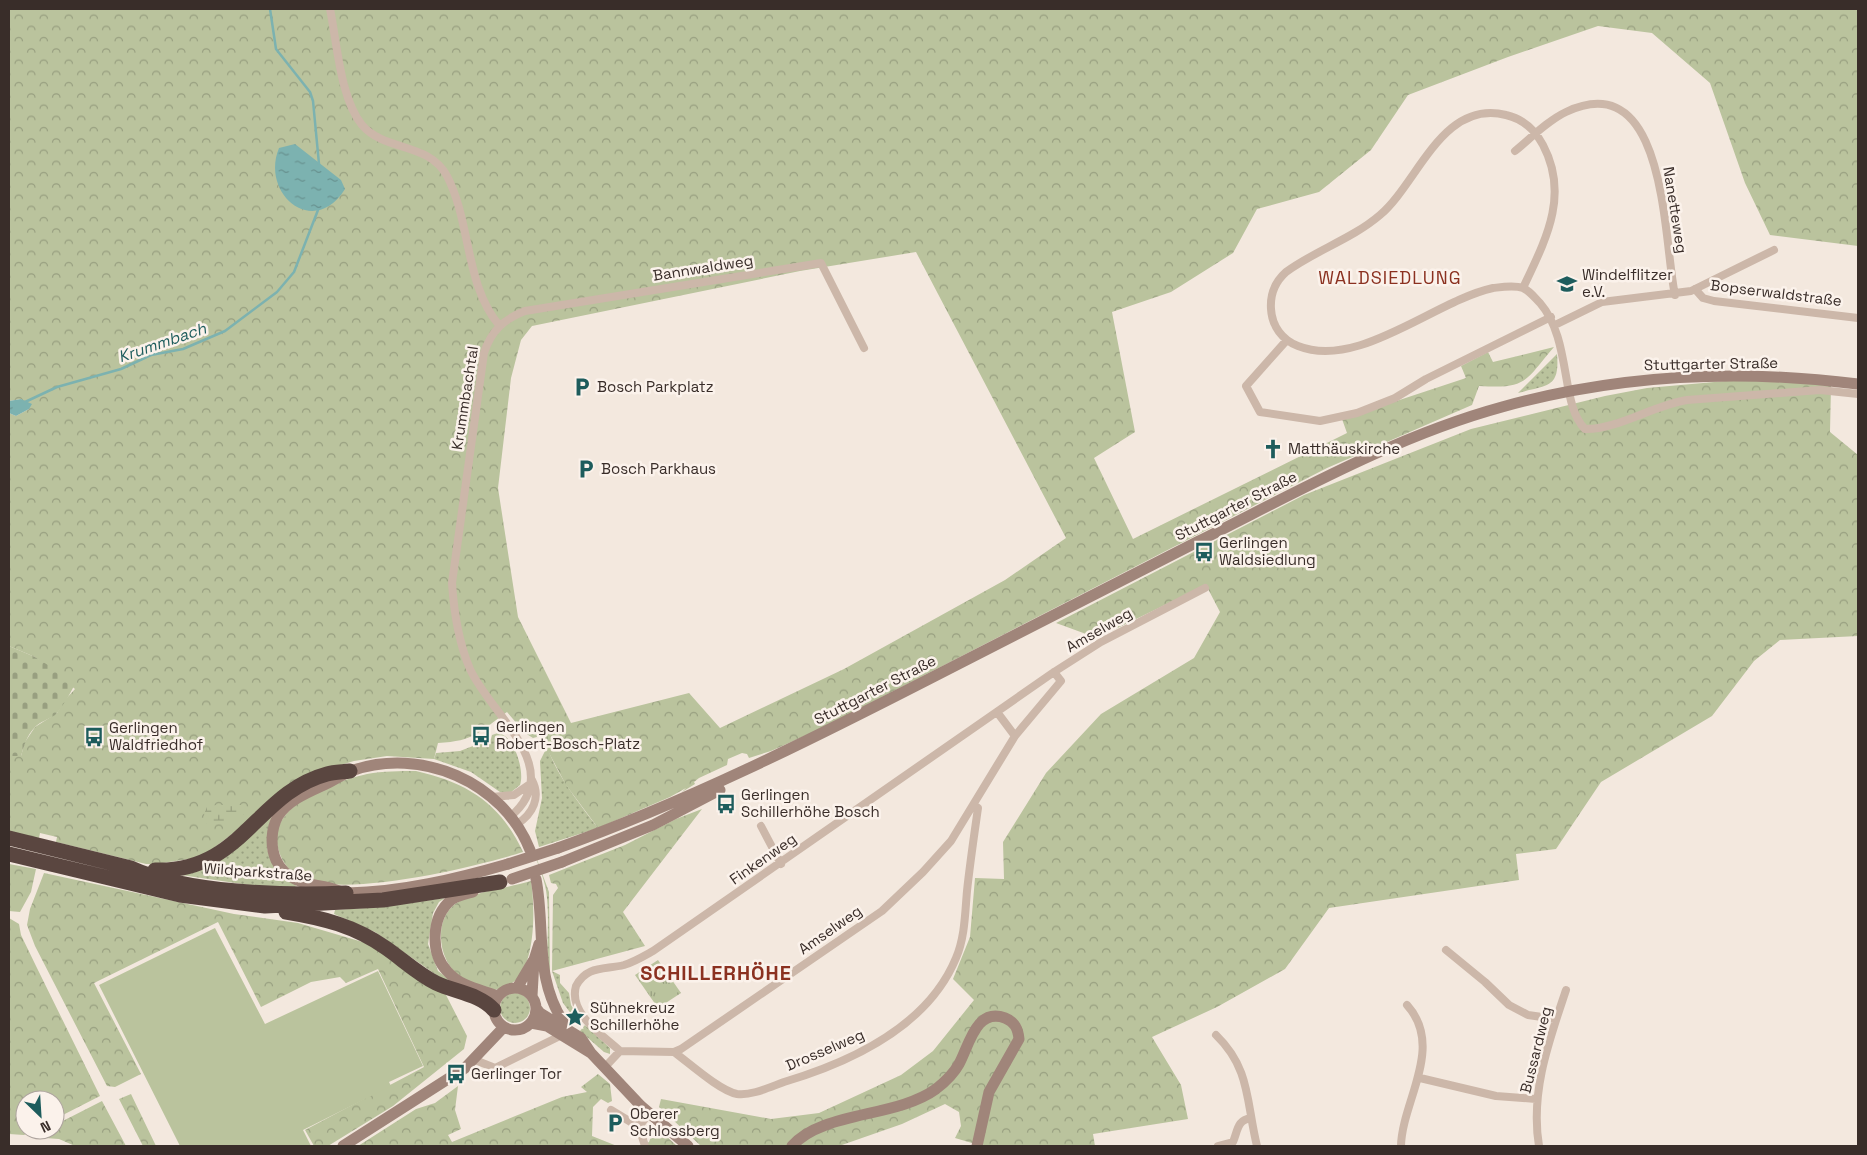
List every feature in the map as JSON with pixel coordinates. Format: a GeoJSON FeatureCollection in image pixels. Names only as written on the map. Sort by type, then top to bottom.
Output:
{"type":"FeatureCollection","features":[{"type":"Feature","properties":{"kind":"highway"},"geometry":{"type":"LineString","coordinates":[[131,868],[170,870],[201,864],[232,846],[272,808],[301,786],[328,774],[350,771]]}},
{"type":"Feature","properties":{"kind":"highway","name":"Wildparkstraße"},"geometry":{"type":"LineString","coordinates":[[9,838],[131,868],[141,873],[179,882],[235,890],[278,893],[346,893]]}},
{"type":"Feature","properties":{"kind":"highway","name":"Wildparkstraße"},"geometry":{"type":"LineString","coordinates":[[9,854],[180,895],[266,906],[383,900],[420,896],[506,880]]}},
{"type":"Feature","properties":{"kind":"highway"},"geometry":{"type":"LineString","coordinates":[[266,906],[281,911],[332,921],[353,929],[387,948],[434,982],[488,1003],[496,1003]]}},
{"type":"Feature","properties":{"kind":"main road","name":"Stuttgarter Straße"},"geometry":{"type":"LineString","coordinates":[[508,864],[558,848],[751,770],[1358,462],[1468,417],[1570,391],[1642,380],[1678,377],[1798,378],[1858,384]]}},
{"type":"Feature","properties":{"kind":"main road"},"geometry":{"type":"LineString","coordinates":[[346,893],[301,882],[288,875],[275,858],[272,840],[276,821],[288,805],[350,771],[376,766],[422,766],[456,775],[477,785],[492,797],[514,820],[530,850]]}},
{"type":"Feature","properties":{"kind":"main road","name":"Stuttgarter Straße"},"geometry":{"type":"LineString","coordinates":[[496,1003],[455,979],[442,964],[435,940],[436,927],[450,902],[459,895],[482,890],[506,880],[562,862],[653,824],[721,789],[751,770]]}},
{"type":"Feature","properties":{"kind":"main road","name":"Wildparkstraße"},"geometry":{"type":"LineString","coordinates":[[346,893],[455,879],[508,864]]}},
{"type":"Feature","properties":{"kind":"main road"},"geometry":{"type":"LineString","coordinates":[[536,879],[540,900],[540,938],[546,984],[564,1031]]}},
{"type":"Feature","properties":{"kind":"main road"},"geometry":{"type":"LineString","coordinates":[[531,1023],[534,1002],[534,960],[540,938]]}},
{"type":"Feature","properties":{"kind":"main road"},"geometry":{"type":"LineString","coordinates":[[534,960],[517,988],[503,992],[496,1003],[497,1020],[504,1027],[517,1030],[531,1023],[564,1031]]}},
{"type":"Feature","properties":{"kind":"main road"},"geometry":{"type":"LineString","coordinates":[[517,988],[534,1002],[540,1013],[591,1053],[648,1113],[688,1146]]}},
{"type":"Feature","properties":{"kind":"main road"},"geometry":{"type":"LineString","coordinates":[[792,1146],[818,1128],[904,1105],[929,1094],[943,1083],[959,1065],[977,1026],[986,1019],[997,1016],[1012,1022],[1016,1026],[1019,1039],[989,1092],[978,1143]]}},
{"type":"Feature","properties":{"kind":"main road"},"geometry":{"type":"LineString","coordinates":[[343,1146],[475,1060],[504,1027]]}},
{"type":"Feature","properties":{"kind":"street"},"geometry":{"type":"LineString","coordinates":[[330,9],[344,81],[356,116],[371,133],[431,156],[441,165],[463,218],[477,282],[486,306],[499,325]]}},
{"type":"Feature","properties":{"kind":"street","name":"Nanetteweg"},"geometry":{"type":"LineString","coordinates":[[1515,151],[1564,112],[1588,105],[1615,108],[1635,122],[1646,142],[1658,177],[1675,295]]}},
{"type":"Feature","properties":{"kind":"street"},"geometry":{"type":"LineString","coordinates":[[1523,288],[1545,241],[1556,198],[1551,163],[1536,133],[1520,120],[1494,114],[1467,120],[1444,136],[1428,152],[1398,197],[1384,212],[1362,230],[1293,266],[1280,277],[1273,290],[1271,308],[1278,331],[1286,341],[1312,351],[1329,351],[1351,347],[1381,337],[1474,293],[1505,286],[1523,288],[1536,298],[1555,325],[1561,343],[1574,412],[1581,426],[1585,429],[1595,430],[1667,404],[1687,400],[1820,390],[1858,394]]}},
{"type":"Feature","properties":{"kind":"street"},"geometry":{"type":"LineString","coordinates":[[1555,325],[1602,302],[1675,295],[1696,289],[1774,250]]}},
{"type":"Feature","properties":{"kind":"street","name":"Bannwaldweg"},"geometry":{"type":"LineString","coordinates":[[499,325],[525,311],[821,263],[864,348]]}},
{"type":"Feature","properties":{"kind":"street","name":"Bopserwaldstraße"},"geometry":{"type":"LineString","coordinates":[[1696,289],[1703,298],[1714,301],[1858,318]]}},
{"type":"Feature","properties":{"kind":"street"},"geometry":{"type":"LineString","coordinates":[[1286,341],[1246,386],[1260,412],[1320,421],[1357,413],[1395,398],[1426,380],[1551,317]]}},
{"type":"Feature","properties":{"kind":"street","name":"Krummbachtal"},"geometry":{"type":"LineString","coordinates":[[499,325],[489,339],[484,353],[452,583],[454,615],[470,670],[522,747],[531,766],[532,780]]}},
{"type":"Feature","properties":{"kind":"street","name":"Amselweg"},"geometry":{"type":"LineString","coordinates":[[674,1052],[712,1029],[882,911],[940,853],[974,805],[1015,736],[1061,682],[1054,672],[1101,642],[1206,588]]}},
{"type":"Feature","properties":{"kind":"street","name":"Finkenweg"},"geometry":{"type":"LineString","coordinates":[[620,1051],[586,1019],[576,1004],[574,991],[582,977],[593,970],[626,965],[641,958],[781,864],[1054,672]]}},
{"type":"Feature","properties":{"kind":"street"},"geometry":{"type":"LineString","coordinates":[[997,712],[1015,736]]}},
{"type":"Feature","properties":{"kind":"street"},"geometry":{"type":"LineString","coordinates":[[492,797],[514,795],[532,780]]}},
{"type":"Feature","properties":{"kind":"street"},"geometry":{"type":"LineString","coordinates":[[514,820],[532,780]]}},
{"type":"Feature","properties":{"kind":"street","name":"Drosselweg"},"geometry":{"type":"LineString","coordinates":[[674,1052],[720,1086],[732,1092],[744,1094],[798,1078],[846,1059],[888,1036],[911,1019],[939,988],[960,947],[978,808],[974,805]]}},
{"type":"Feature","properties":{"kind":"street"},"geometry":{"type":"LineString","coordinates":[[761,826],[781,864]]}},
{"type":"Feature","properties":{"kind":"street"},"geometry":{"type":"LineString","coordinates":[[1446,950],[1485,982],[1509,1005],[1528,1015],[1556,1019]]}},
{"type":"Feature","properties":{"kind":"street","name":"Bussardweg"},"geometry":{"type":"LineString","coordinates":[[1539,1146],[1536,1130],[1536,1099],[1556,1019],[1566,990]]}},
{"type":"Feature","properties":{"kind":"street"},"geometry":{"type":"LineString","coordinates":[[1401,1146],[1405,1120],[1420,1078],[1422,1056],[1420,1031],[1413,1012],[1406,1005]]}},
{"type":"Feature","properties":{"kind":"street"},"geometry":{"type":"LineString","coordinates":[[475,1060],[495,1068],[564,1031]]}},
{"type":"Feature","properties":{"kind":"street"},"geometry":{"type":"LineString","coordinates":[[1216,1034],[1230,1050],[1241,1070],[1249,1096],[1256,1146]]}},
{"type":"Feature","properties":{"kind":"street"},"geometry":{"type":"LineString","coordinates":[[605,1067],[620,1051],[674,1052]]}},
{"type":"Feature","properties":{"kind":"street"},"geometry":{"type":"LineString","coordinates":[[1420,1078],[1496,1096],[1536,1099]]}},
{"type":"Feature","properties":{"kind":"street"},"geometry":{"type":"LineString","coordinates":[[611,1110],[639,1127],[645,1146]]}},
{"type":"Feature","properties":{"kind":"street"},"geometry":{"type":"LineString","coordinates":[[639,1127],[648,1113]]}},
{"type":"Feature","properties":{"kind":"street"},"geometry":{"type":"LineString","coordinates":[[1218,1146],[1233,1142],[1238,1125],[1245,1119],[1251,1118]]}},
{"type":"Feature","properties":{"kind":"green space"},"geometry":{"type":"Polygon","coordinates":[[[9,9],[1858,9],[1858,246],[1770,235],[1745,183],[1710,83],[1652,33],[1598,26],[1508,57],[1408,95],[1371,150],[1319,192],[1257,209],[1233,253],[1171,292],[1112,312],[1135,432],[1094,458],[1133,539],[1347,433],[1342,419],[1466,378],[1461,366],[1488,352],[1493,362],[1554,347],[1530,376],[1523,381],[1507,386],[1479,386],[1472,405],[1327,468],[822,728],[771,751],[749,758],[747,754],[742,753],[728,759],[727,765],[699,778],[694,782],[695,784],[682,792],[686,788],[670,797],[598,828],[566,785],[540,736],[533,738],[525,733],[507,712],[469,738],[438,743],[434,759],[387,756],[354,761],[334,767],[253,818],[202,857],[146,864],[56,842],[57,837],[40,833],[39,838],[9,832],[9,756],[21,756],[25,742],[35,727],[57,713],[64,701],[75,689],[35,657],[9,646],[9,413],[16,416],[29,409],[21,399],[9,401],[9,9]],[[916,252],[800,271],[532,326],[521,340],[511,378],[498,488],[518,617],[571,723],[689,693],[720,728],[844,669],[1005,580],[1066,538],[916,252]]]}},
{"type":"Feature","properties":{"kind":"green space"},"geometry":{"type":"Polygon","coordinates":[[[1557,354],[1556,374],[1550,384],[1518,393],[1557,354]]]}},
{"type":"Feature","properties":{"kind":"green space"},"geometry":{"type":"Polygon","coordinates":[[[1759,378],[1831,386],[1830,432],[1858,455],[1858,636],[1780,640],[1754,661],[1712,716],[1601,782],[1556,849],[1516,854],[1519,880],[1329,908],[1285,969],[1217,1007],[1152,1037],[1181,1085],[1188,1119],[1093,1134],[1095,1146],[982,1146],[955,1138],[961,1126],[959,1112],[945,1104],[902,1124],[839,1146],[701,1146],[659,1107],[661,1099],[771,1119],[819,1113],[901,1075],[933,1051],[974,1000],[953,979],[970,937],[975,878],[1004,879],[1003,842],[1046,773],[1101,714],[1194,658],[1220,612],[1206,585],[1097,638],[1056,623],[1304,495],[1471,429],[1605,396],[1647,388],[1759,378]]]}},
{"type":"Feature","properties":{"kind":"green space"},"geometry":{"type":"Polygon","coordinates":[[[9,646],[35,657],[75,682],[70,694],[57,713],[32,730],[21,756],[9,756],[9,646]]]}},
{"type":"Feature","properties":{"kind":"green space"},"geometry":{"type":"Polygon","coordinates":[[[498,733],[504,735],[509,740],[517,754],[521,771],[520,785],[510,793],[500,792],[471,772],[434,759],[436,753],[460,751],[491,739],[492,735],[498,733]]]}},
{"type":"Feature","properties":{"kind":"green space"},"geometry":{"type":"Polygon","coordinates":[[[547,747],[563,779],[598,828],[539,847],[535,831],[542,798],[540,761],[547,747]]]}},
{"type":"Feature","properties":{"kind":"green space"},"geometry":{"type":"Polygon","coordinates":[[[416,771],[451,782],[467,789],[480,798],[504,820],[523,852],[446,872],[383,882],[353,884],[327,884],[307,880],[296,875],[285,864],[278,848],[277,833],[282,820],[292,808],[306,798],[322,789],[353,777],[385,772],[416,771]]]}},
{"type":"Feature","properties":{"kind":"green space"},"geometry":{"type":"Polygon","coordinates":[[[216,805],[245,805],[248,809],[245,814],[230,822],[207,824],[204,814],[207,807],[216,805]]]}},
{"type":"Feature","properties":{"kind":"green space"},"geometry":{"type":"Polygon","coordinates":[[[702,809],[623,912],[645,946],[552,971],[553,895],[558,888],[556,884],[551,883],[549,875],[625,845],[676,819],[702,809]]]}},
{"type":"Feature","properties":{"kind":"green space"},"geometry":{"type":"Polygon","coordinates":[[[272,814],[267,839],[269,855],[278,868],[296,885],[295,887],[256,886],[181,875],[272,814]]]}},
{"type":"Feature","properties":{"kind":"green space"},"geometry":{"type":"Polygon","coordinates":[[[532,846],[549,892],[550,979],[558,1005],[549,982],[547,967],[548,917],[546,892],[532,846]]]}},
{"type":"Feature","properties":{"kind":"green space"},"geometry":{"type":"Polygon","coordinates":[[[9,864],[36,869],[31,892],[20,912],[9,911],[9,864]]]}},
{"type":"Feature","properties":{"kind":"green space"},"geometry":{"type":"Polygon","coordinates":[[[44,873],[234,914],[298,923],[366,943],[446,995],[467,1036],[464,1049],[393,1106],[328,1146],[314,1146],[305,1130],[424,1067],[378,969],[346,983],[340,977],[311,982],[261,1007],[218,922],[94,983],[141,1074],[115,1087],[107,1086],[35,946],[27,925],[30,909],[44,873]]]}},
{"type":"Feature","properties":{"kind":"green space"},"geometry":{"type":"Polygon","coordinates":[[[531,881],[533,918],[531,947],[523,971],[514,982],[494,990],[461,977],[447,961],[441,939],[445,917],[451,908],[468,897],[531,881]]]}},
{"type":"Feature","properties":{"kind":"green space"},"geometry":{"type":"Polygon","coordinates":[[[445,898],[439,902],[433,913],[428,944],[438,971],[457,985],[442,979],[375,932],[334,914],[335,910],[380,907],[445,898]]]}},
{"type":"Feature","properties":{"kind":"green space"},"geometry":{"type":"Polygon","coordinates":[[[9,918],[19,924],[21,935],[100,1096],[65,1114],[65,1090],[15,1090],[15,1134],[9,1134],[9,918]]]}},
{"type":"Feature","properties":{"kind":"green space"},"geometry":{"type":"Polygon","coordinates":[[[215,928],[265,1024],[378,971],[423,1066],[389,1082],[391,1086],[303,1130],[311,1146],[180,1146],[99,985],[215,928]]]}},
{"type":"Feature","properties":{"kind":"green space"},"geometry":{"type":"Polygon","coordinates":[[[658,960],[681,993],[658,1008],[635,975],[658,960]]]}},
{"type":"Feature","properties":{"kind":"green space"},"geometry":{"type":"Polygon","coordinates":[[[552,971],[560,975],[560,983],[569,993],[571,1005],[580,1020],[578,1023],[563,1003],[552,971]]]}},
{"type":"Feature","properties":{"kind":"green space"},"geometry":{"type":"Polygon","coordinates":[[[515,993],[526,997],[530,1008],[526,1019],[515,1023],[504,1019],[500,1008],[504,997],[515,993]]]}},
{"type":"Feature","properties":{"kind":"green space"},"geometry":{"type":"Polygon","coordinates":[[[585,1025],[610,1048],[610,1054],[604,1052],[580,1031],[585,1025]]]}},
{"type":"Feature","properties":{"kind":"green space"},"geometry":{"type":"Polygon","coordinates":[[[598,1074],[610,1084],[612,1101],[608,1103],[601,1099],[593,1107],[592,1136],[617,1146],[358,1146],[416,1109],[435,1103],[458,1086],[455,1110],[461,1129],[448,1135],[452,1142],[562,1097],[587,1092],[581,1087],[598,1074]]]}},
{"type":"Feature","properties":{"kind":"green space"},"geometry":{"type":"Polygon","coordinates":[[[131,1094],[156,1146],[143,1146],[119,1099],[131,1094]]]}},
{"type":"Feature","properties":{"kind":"green space"},"geometry":{"type":"Polygon","coordinates":[[[102,1101],[126,1146],[75,1146],[61,1140],[65,1140],[65,1120],[102,1101]]]}},
{"type":"Feature","properties":{"kind":"green space"},"geometry":{"type":"Polygon","coordinates":[[[655,1126],[677,1146],[640,1146],[649,1142],[655,1126]]]}},
{"type":"Feature","properties":{"kind":"water"},"geometry":{"type":"Polygon","coordinates":[[[295,144],[341,180],[345,189],[332,203],[319,210],[305,210],[293,204],[283,194],[277,181],[275,165],[279,148],[295,144]]]}},
{"type":"Feature","properties":{"kind":"water"},"geometry":{"type":"Polygon","coordinates":[[[21,399],[32,404],[29,409],[16,416],[9,413],[9,401],[21,399]]]}},
{"type":"Feature","properties":{"kind":"waterway","name":"Krummbach"},"geometry":{"type":"LineString","coordinates":[[270,9],[276,49],[310,92],[313,101],[319,164]]}},
{"type":"Feature","properties":{"kind":"waterway","name":"Krummbach"},"geometry":{"type":"LineString","coordinates":[[25,402],[57,387],[121,369],[151,355],[183,349],[225,331],[277,292],[294,272],[318,210]]}},
{"type":"Feature","properties":{"kind":"place","name":"Windelflitzer e.V."},"geometry":{"type":"Point","coordinates":[1567,284]}},
{"type":"Feature","properties":{"kind":"place","name":"Bosch Parkplatz"},"geometry":{"type":"Point","coordinates":[582,387]}},
{"type":"Feature","properties":{"kind":"place","name":"Matthäuskirche"},"geometry":{"type":"Point","coordinates":[1273,449]}},
{"type":"Feature","properties":{"kind":"place","name":"Bosch Parkhaus"},"geometry":{"type":"Point","coordinates":[586,469]}},
{"type":"Feature","properties":{"kind":"place","name":"Gerlingen Waldsiedlung"},"geometry":{"type":"Point","coordinates":[1204,552]}},
{"type":"Feature","properties":{"kind":"place","name":"Gerlingen Robert-Bosch-Platz"},"geometry":{"type":"Point","coordinates":[481,736]}},
{"type":"Feature","properties":{"kind":"place","name":"Gerlingen Waldfriedhof"},"geometry":{"type":"Point","coordinates":[94,737]}},
{"type":"Feature","properties":{"kind":"place","name":"Gerlingen Schillerhöhe Bosch"},"geometry":{"type":"Point","coordinates":[726,804]}},
{"type":"Feature","properties":{"kind":"place","name":"Sühnekreuz Schillerhöhe"},"geometry":{"type":"Point","coordinates":[575,1017]}},
{"type":"Feature","properties":{"kind":"place","name":"Gerlinger Tor"},"geometry":{"type":"Point","coordinates":[456,1074]}},
{"type":"Feature","properties":{"kind":"place","name":"Oberer Schlossberg"},"geometry":{"type":"Point","coordinates":[615,1123]}},
{"type":"Feature","properties":{"kind":"district","name":"WALDSIEDLUNG"},"geometry":{"type":"Point","coordinates":[1390,278]}},
{"type":"Feature","properties":{"kind":"district","name":"SCHILLERHÖHE"},"geometry":{"type":"Point","coordinates":[716,973]}}]}
